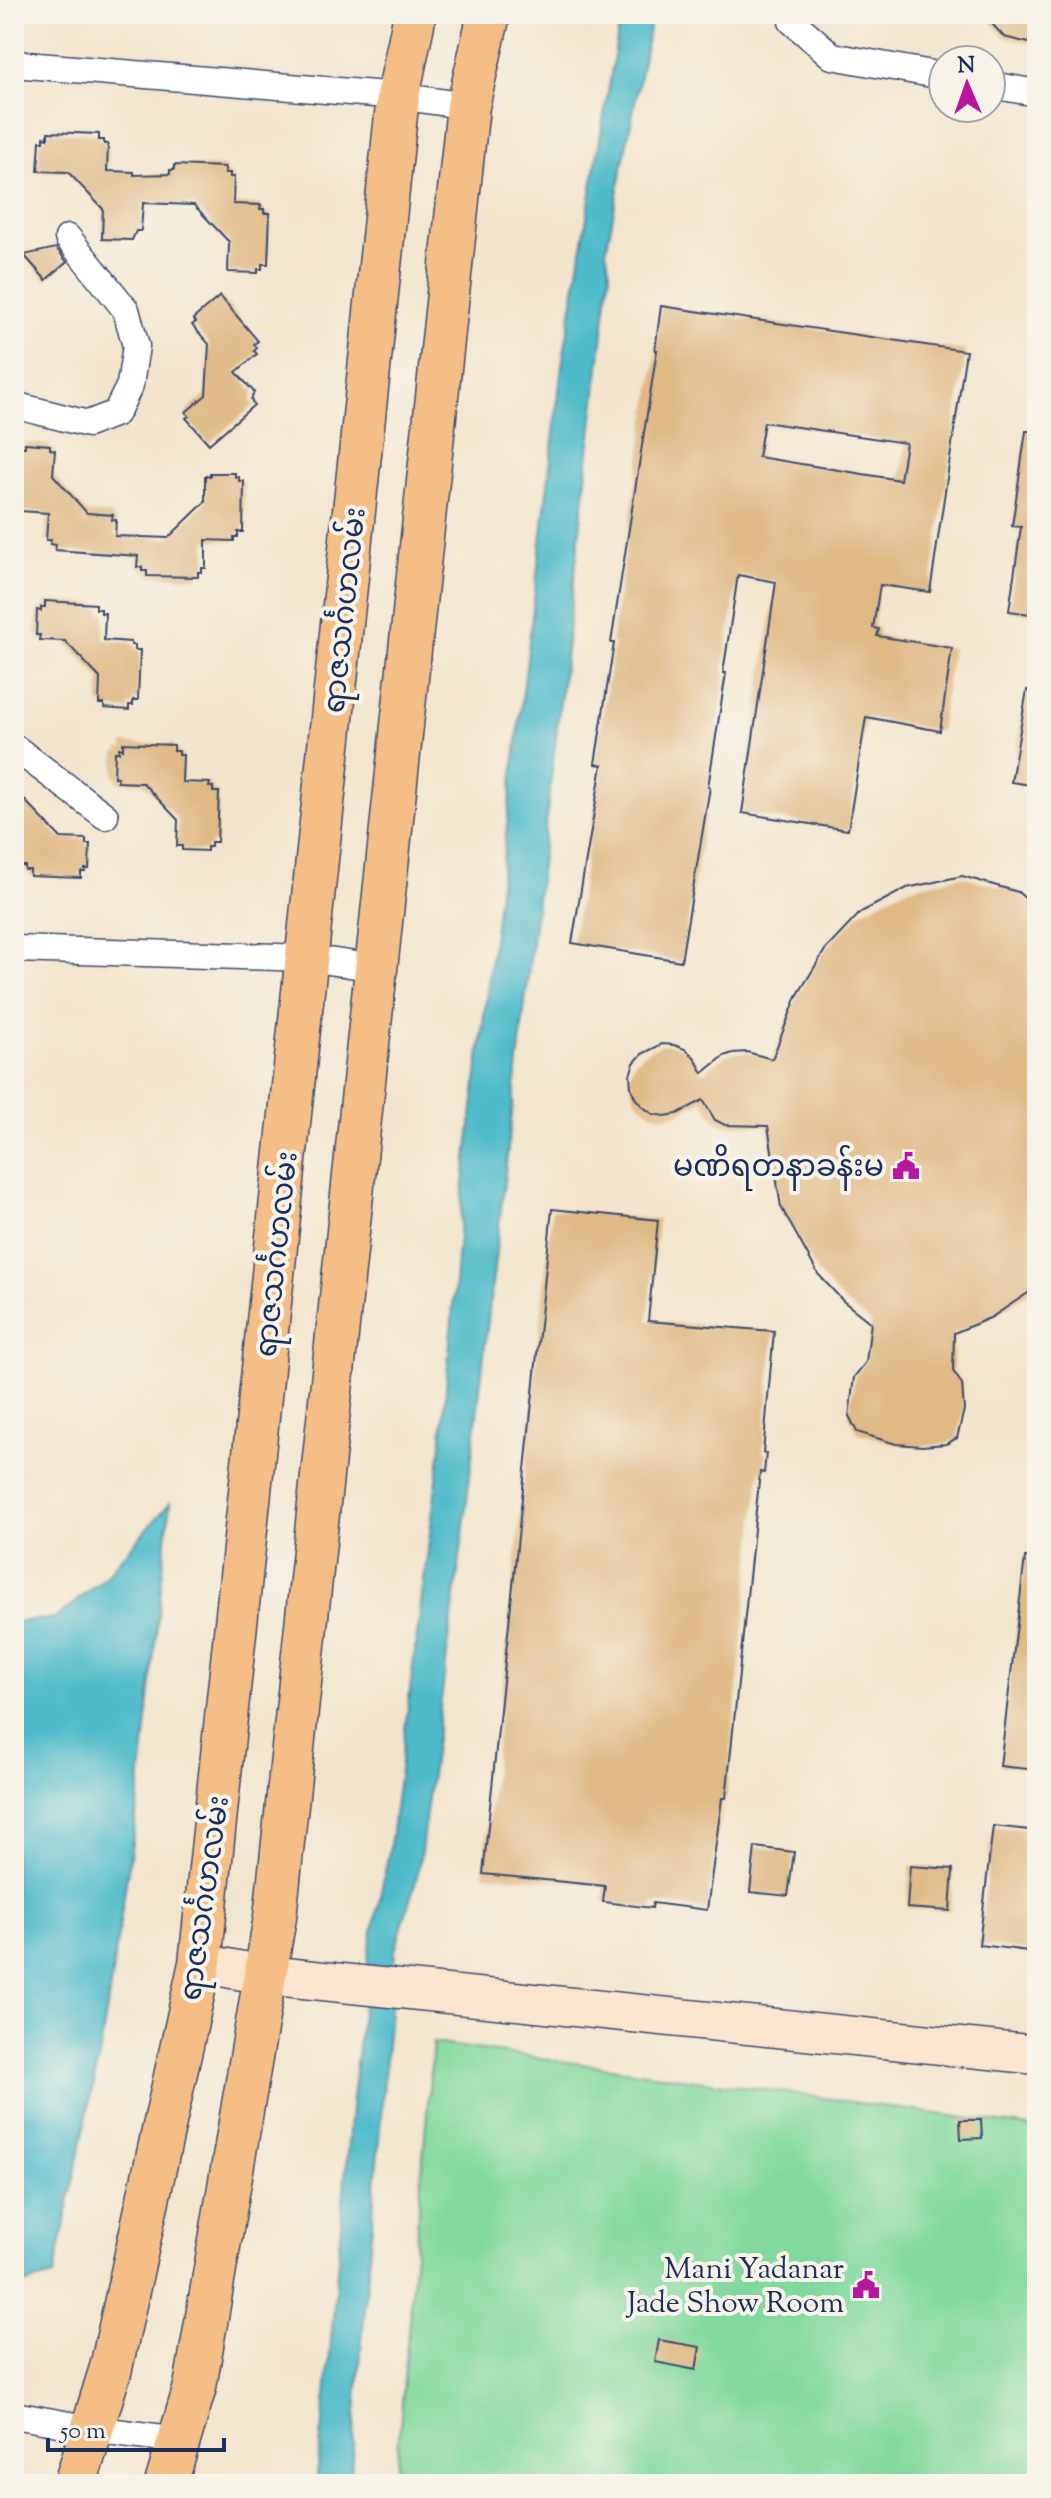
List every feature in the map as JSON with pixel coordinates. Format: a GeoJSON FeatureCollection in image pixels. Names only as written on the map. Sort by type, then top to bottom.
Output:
{"type":"FeatureCollection","features":[{"type":"Feature","properties":{"kind":"main road","name":"ရာဇသင်္ဂဟလမ်း"},"geometry":{"type":"LineString","coordinates":[[75,2484],[111,2368],[200,1963],[398,96],[415,14]]}},
{"type":"Feature","properties":{"kind":"main road"},"geometry":{"type":"LineString","coordinates":[[166,2484],[195,2387],[275,1917],[468,106],[489,14]]}},
{"type":"Feature","properties":{"kind":"street"},"geometry":{"type":"LineString","coordinates":[[791,14],[792,21],[832,56],[927,73]]}},
{"type":"Feature","properties":{"kind":"street"},"geometry":{"type":"LineString","coordinates":[[14,64],[398,96],[468,106]]}},
{"type":"Feature","properties":{"kind":"street"},"geometry":{"type":"LineString","coordinates":[[1007,88],[1037,93]]}},
{"type":"Feature","properties":{"kind":"street"},"geometry":{"type":"LineString","coordinates":[[14,405],[88,424],[116,413],[130,385],[136,346],[126,310],[68,238]]}},
{"type":"Feature","properties":{"kind":"street"},"geometry":{"type":"LineString","coordinates":[[14,747],[105,816]]}},
{"type":"Feature","properties":{"kind":"street"},"geometry":{"type":"LineString","coordinates":[[14,949],[308,958],[376,968]]}},
{"type":"Feature","properties":{"kind":"street"},"geometry":{"type":"LineString","coordinates":[[200,1963],[265,1975],[1037,2055]]}},
{"type":"Feature","properties":{"kind":"street"},"geometry":{"type":"LineString","coordinates":[[14,2415],[179,2440]]}},
{"type":"Feature","properties":{"kind":"green space"},"geometry":{"type":"Polygon","coordinates":[[[433,2043],[1037,2128],[1037,2484],[395,2484],[433,2043]]]}},
{"type":"Feature","properties":{"kind":"water"},"geometry":{"type":"Polygon","coordinates":[[[621,14],[652,14],[606,251],[610,272],[462,1543],[418,1873],[395,1950],[350,2484],[316,2484],[369,1951],[390,1847],[441,1447],[462,1200],[562,366],[621,14]]]}},
{"type":"Feature","properties":{"kind":"water"},"geometry":{"type":"Polygon","coordinates":[[[170,1503],[138,1804],[101,2046],[54,2276],[14,2287],[14,1622],[56,1618],[103,1579],[170,1503]]]}},
{"type":"Feature","properties":{"kind":"building"},"geometry":{"type":"Polygon","coordinates":[[[983,14],[1037,14],[1037,45],[1004,37],[983,14]]]}},
{"type":"Feature","properties":{"kind":"building"},"geometry":{"type":"Polygon","coordinates":[[[48,132],[99,134],[99,140],[108,144],[107,171],[134,172],[134,175],[170,174],[174,165],[225,167],[225,173],[234,177],[233,204],[261,205],[264,213],[270,213],[268,264],[262,264],[258,273],[228,272],[229,242],[194,205],[143,203],[141,231],[136,231],[132,240],[102,239],[103,209],[68,172],[38,171],[40,141],[48,138],[48,132]]]}},
{"type":"Feature","properties":{"kind":"building"},"geometry":{"type":"Polygon","coordinates":[[[56,248],[67,262],[46,280],[24,255],[56,248]]]}},
{"type":"Feature","properties":{"kind":"building"},"geometry":{"type":"Polygon","coordinates":[[[220,296],[258,341],[254,344],[257,354],[236,372],[254,392],[251,400],[254,405],[209,444],[186,418],[189,416],[186,412],[206,395],[209,344],[192,325],[196,322],[193,319],[220,296]]]}},
{"type":"Feature","properties":{"kind":"building"},"geometry":{"type":"Polygon","coordinates":[[[661,306],[966,351],[930,592],[880,585],[873,628],[879,629],[877,636],[952,648],[940,731],[866,717],[848,830],[742,813],[776,582],[738,575],[710,787],[681,961],[572,943],[602,765],[595,764],[661,306]],[[764,422],[758,457],[900,480],[906,443],[764,422]]]}},
{"type":"Feature","properties":{"kind":"building"},"geometry":{"type":"Polygon","coordinates":[[[1026,431],[1037,431],[1037,615],[1009,611],[1021,527],[1012,526],[1026,431]]]}},
{"type":"Feature","properties":{"kind":"building"},"geometry":{"type":"Polygon","coordinates":[[[25,443],[50,445],[50,449],[55,450],[53,475],[87,513],[113,515],[112,520],[116,520],[115,536],[168,538],[205,502],[205,476],[210,476],[210,473],[235,473],[239,481],[244,481],[243,532],[238,532],[234,541],[206,540],[206,568],[198,572],[198,577],[147,576],[147,571],[137,567],[138,556],[55,550],[56,545],[46,540],[48,513],[21,511],[21,507],[14,503],[15,452],[21,453],[25,443]]]}},
{"type":"Feature","properties":{"kind":"building"},"geometry":{"type":"Polygon","coordinates":[[[45,601],[96,604],[96,609],[105,613],[104,640],[131,642],[135,650],[140,650],[138,700],[133,700],[129,710],[104,708],[104,704],[99,704],[100,678],[65,641],[39,640],[40,635],[36,635],[37,610],[45,607],[45,601]]]}},
{"type":"Feature","properties":{"kind":"building"},"geometry":{"type":"Polygon","coordinates":[[[1027,690],[1037,691],[1037,786],[1011,782],[1027,690]]]}},
{"type":"Feature","properties":{"kind":"building"},"geometry":{"type":"Polygon","coordinates":[[[123,743],[174,745],[174,751],[183,755],[182,782],[210,783],[213,792],[219,792],[217,842],[211,842],[207,851],[182,850],[182,846],[177,846],[178,820],[143,783],[117,782],[118,777],[114,777],[115,752],[123,749],[123,743]]]}},
{"type":"Feature","properties":{"kind":"building"},"geometry":{"type":"Polygon","coordinates":[[[14,789],[61,838],[86,839],[86,844],[90,844],[89,869],[81,872],[81,878],[30,876],[30,870],[21,866],[22,839],[14,839],[14,789]]]}},
{"type":"Feature","properties":{"kind":"building","name":"မဏိရတနာခန်းမ"},"geometry":{"type":"Polygon","coordinates":[[[962,876],[1018,892],[1037,909],[1037,1287],[992,1317],[954,1333],[953,1371],[962,1384],[964,1410],[957,1438],[946,1444],[896,1444],[857,1432],[849,1416],[854,1377],[866,1362],[871,1323],[843,1301],[818,1274],[781,1207],[768,1126],[725,1125],[715,1120],[703,1100],[677,1114],[653,1114],[635,1098],[630,1075],[634,1063],[642,1054],[662,1044],[685,1049],[703,1073],[724,1056],[733,1053],[747,1052],[772,1059],[797,996],[825,950],[861,912],[907,888],[962,876]]]}},
{"type":"Feature","properties":{"kind":"building"},"geometry":{"type":"Polygon","coordinates":[[[552,1209],[658,1220],[648,1321],[774,1331],[763,1453],[766,1453],[764,1473],[760,1472],[726,1798],[722,1798],[707,1910],[653,1903],[652,1908],[603,1902],[605,1886],[483,1874],[552,1209]]]}},
{"type":"Feature","properties":{"kind":"building"},"geometry":{"type":"Polygon","coordinates":[[[1025,1557],[1037,1557],[1037,1770],[1000,1766],[1025,1557]]]}},
{"type":"Feature","properties":{"kind":"building"},"geometry":{"type":"Polygon","coordinates":[[[993,1826],[1037,1831],[1037,1952],[979,1945],[993,1826]]]}},
{"type":"Feature","properties":{"kind":"building"},"geometry":{"type":"Polygon","coordinates":[[[755,1847],[794,1852],[788,1896],[750,1892],[755,1847]]]}},
{"type":"Feature","properties":{"kind":"building"},"geometry":{"type":"Polygon","coordinates":[[[910,1866],[953,1869],[950,1911],[907,1908],[910,1866]]]}},
{"type":"Feature","properties":{"kind":"building"},"geometry":{"type":"Polygon","coordinates":[[[960,2120],[981,2120],[982,2138],[961,2139],[960,2120]]]}},
{"type":"Feature","properties":{"kind":"building"},"geometry":{"type":"Polygon","coordinates":[[[659,2340],[700,2347],[696,2370],[655,2362],[659,2340]]]}},
{"type":"Feature","properties":{"kind":"place","name":"မဏိရတနာခန်းမ"},"geometry":{"type":"Point","coordinates":[906,1166]}},
{"type":"Feature","properties":{"kind":"place","name":"Mani Yadanar Jade Show Room"},"geometry":{"type":"Point","coordinates":[866,2285]}}]}
